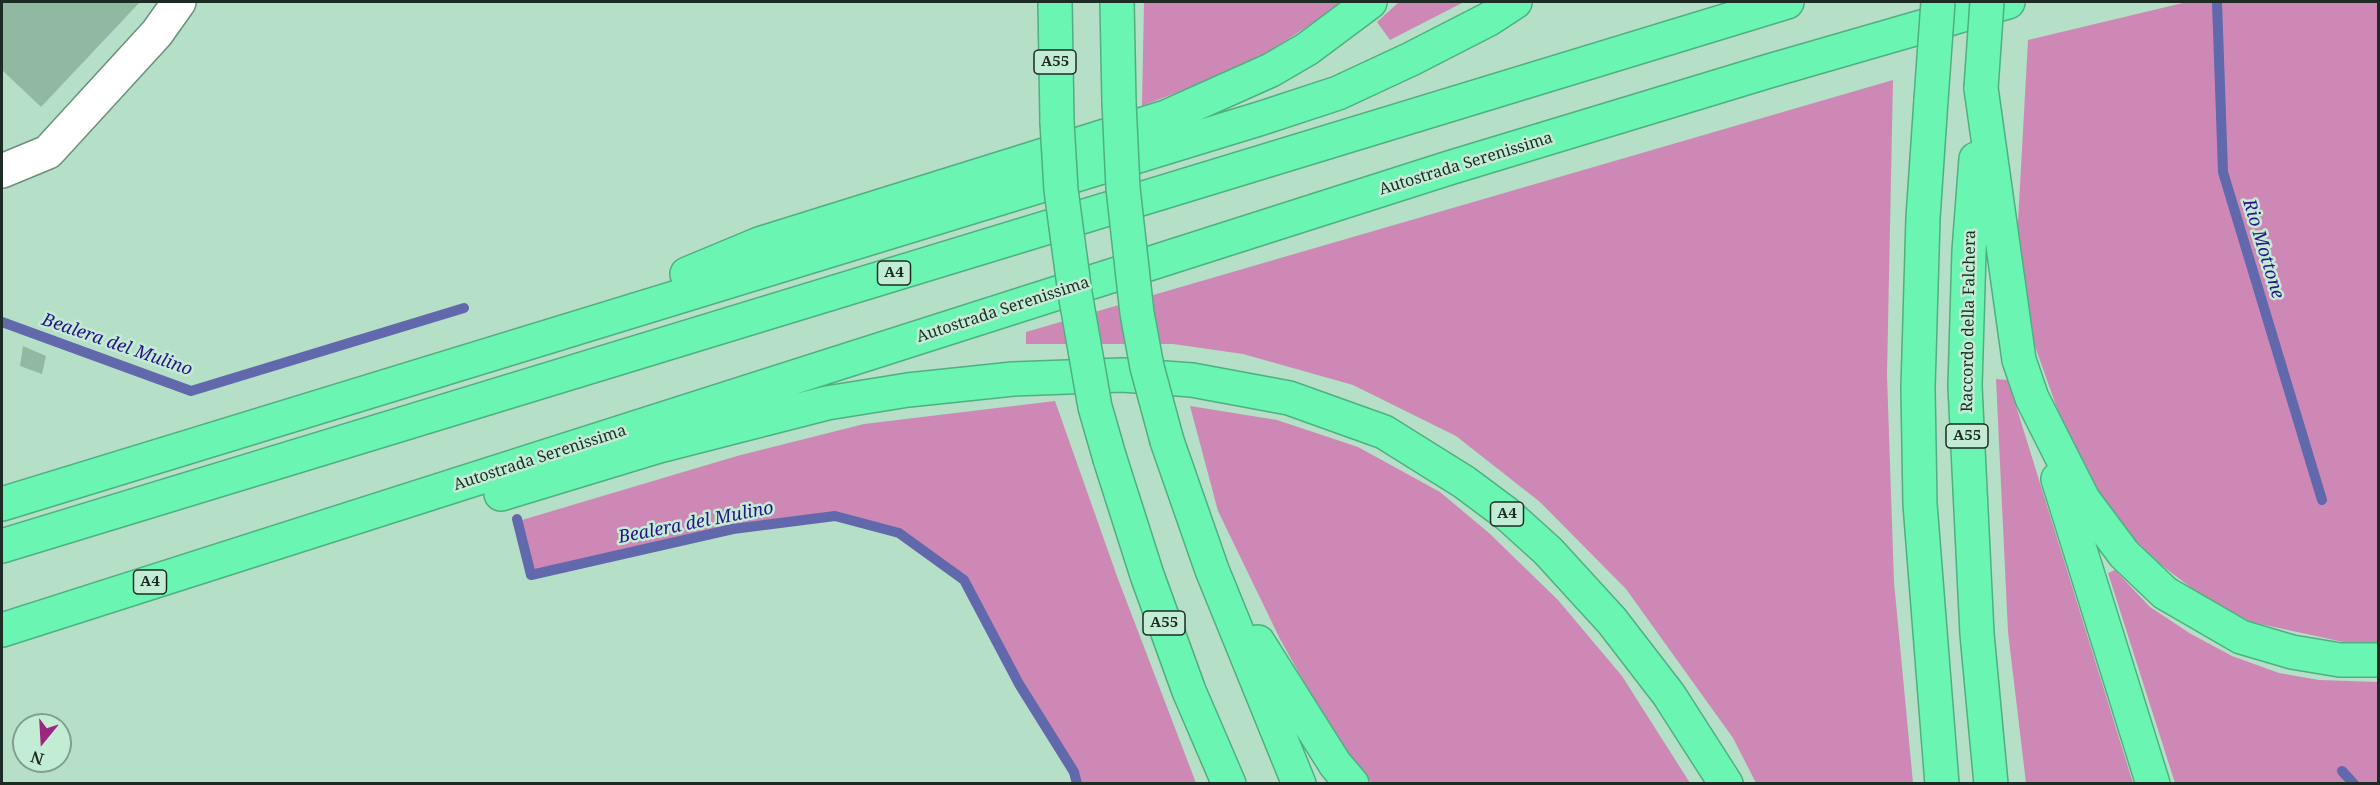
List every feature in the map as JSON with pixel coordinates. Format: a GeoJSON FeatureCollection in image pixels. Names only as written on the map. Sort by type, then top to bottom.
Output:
{"type":"FeatureCollection","features":[{"type":"Feature","properties":{"kind":"highway","name":"A55"},"geometry":{"type":"LineString","coordinates":[[1055,2],[1057,122],[1061,190],[1076,303],[1095,407],[1147,575],[1189,691],[1228,783]]}},
{"type":"Feature","properties":{"kind":"highway"},"geometry":{"type":"LineString","coordinates":[[1117,2],[1124,199],[1137,313],[1147,367],[1167,441],[1212,570],[1299,783]]}},
{"type":"Feature","properties":{"kind":"highway"},"geometry":{"type":"LineString","coordinates":[[525,343],[759,244],[1166,117],[1214,98],[1307,49],[1370,2]]}},
{"type":"Feature","properties":{"kind":"highway"},"geometry":{"type":"LineString","coordinates":[[2,504],[1338,93],[1490,19],[1515,2]]}},
{"type":"Feature","properties":{"kind":"highway","name":"A4"},"geometry":{"type":"LineString","coordinates":[[2,546],[1787,2]]}},
{"type":"Feature","properties":{"kind":"highway"},"geometry":{"type":"LineString","coordinates":[[1938,2],[1923,218],[1920,320],[1920,504],[1928,637],[1942,783]]}},
{"type":"Feature","properties":{"kind":"highway","name":"Raccordo della Falchera"},"geometry":{"type":"LineString","coordinates":[[1987,2],[1969,251],[1965,386],[1977,634],[1991,783]]}},
{"type":"Feature","properties":{"kind":"highway","name":"Autostrada Serenissima"},"geometry":{"type":"LineString","coordinates":[[2,630],[1449,168],[1769,70],[2008,2]]}},
{"type":"Feature","properties":{"kind":"highway"},"geometry":{"type":"LineString","coordinates":[[1981,88],[2019,360],[2153,783]]}},
{"type":"Feature","properties":{"kind":"highway","name":"A4"},"geometry":{"type":"LineString","coordinates":[[298,535],[421,518],[659,446],[826,403],[908,390],[1013,379],[1122,375],[1192,380],[1289,398],[1384,432],[1464,482],[1507,514],[1548,551],[1612,621],[1669,695],[1726,783]]}},
{"type":"Feature","properties":{"kind":"highway"},"geometry":{"type":"LineString","coordinates":[[2032,398],[2083,499],[2124,554],[2165,593],[2241,638],[2301,654],[2340,660],[2379,660]]}},
{"type":"Feature","properties":{"kind":"highway"},"geometry":{"type":"LineString","coordinates":[[1212,570],[1335,764],[1352,783]]}},
{"type":"Feature","properties":{"kind":"lane"},"geometry":{"type":"LineString","coordinates":[[2,171],[48,152],[157,33],[180,2]]}},
{"type":"Feature","properties":{"kind":"shaded area"},"geometry":{"type":"Polygon","coordinates":[[[1144,2],[1344,2],[1270,51],[1209,80],[1142,106],[1144,2]]]}},
{"type":"Feature","properties":{"kind":"shaded area"},"geometry":{"type":"Polygon","coordinates":[[[1399,2],[1464,2],[1390,40],[1377,22],[1399,2]]]}},
{"type":"Feature","properties":{"kind":"shaded area"},"geometry":{"type":"Polygon","coordinates":[[[2187,2],[2378,2],[2378,643],[2348,643],[2251,622],[2202,596],[2160,564],[2118,523],[2086,474],[2059,414],[2020,296],[2017,240],[2028,40],[2187,2]]]}},
{"type":"Feature","properties":{"kind":"shaded area"},"geometry":{"type":"Polygon","coordinates":[[[1893,80],[1887,375],[1894,582],[1913,783],[1756,783],[1733,738],[1626,589],[1540,502],[1456,436],[1353,385],[1243,354],[1173,344],[1026,344],[1026,332],[1893,80]]]}},
{"type":"Feature","properties":{"kind":"shaded area"},"geometry":{"type":"Polygon","coordinates":[[[1996,379],[2008,380],[2133,783],[2026,783],[2008,632],[1996,379]]]}},
{"type":"Feature","properties":{"kind":"shaded area"},"geometry":{"type":"Polygon","coordinates":[[[1055,401],[1118,579],[1196,783],[1081,783],[1077,770],[1023,683],[967,578],[899,530],[836,513],[732,525],[533,570],[522,520],[737,456],[864,424],[1055,401]]]}},
{"type":"Feature","properties":{"kind":"shaded area"},"geometry":{"type":"Polygon","coordinates":[[[1190,406],[1277,420],[1358,447],[1440,492],[1489,533],[1558,600],[1622,676],[1690,783],[1372,783],[1335,738],[1280,639],[1218,511],[1190,406]]]}},
{"type":"Feature","properties":{"kind":"shaded area"},"geometry":{"type":"Polygon","coordinates":[[[2115,570],[2150,607],[2191,634],[2232,656],[2279,673],[2319,680],[2378,682],[2378,783],[2175,783],[2108,573],[2115,570]]]}},
{"type":"Feature","properties":{"kind":"building"},"geometry":{"type":"Polygon","coordinates":[[[2,2],[140,2],[41,107],[2,70],[2,2]]]}},
{"type":"Feature","properties":{"kind":"building"},"geometry":{"type":"Polygon","coordinates":[[[23,346],[46,356],[42,374],[20,366],[23,346]]]}},
{"type":"Feature","properties":{"kind":"waterway","name":"Rio Mottone"},"geometry":{"type":"LineString","coordinates":[[2217,2],[2223,172],[2322,500]]}},
{"type":"Feature","properties":{"kind":"waterway","name":"Bealera del Mulino"},"geometry":{"type":"LineString","coordinates":[[2,322],[191,391],[464,308]]}},
{"type":"Feature","properties":{"kind":"waterway","name":"Bealera del Mulino"},"geometry":{"type":"LineString","coordinates":[[517,519],[531,575],[733,529],[835,516],[899,533],[964,580],[1019,684],[1074,772],[1077,784]]}},
{"type":"Feature","properties":{"kind":"waterway","name":"Rio Mottone"},"geometry":{"type":"LineString","coordinates":[[2342,771],[2354,784]]}}]}
